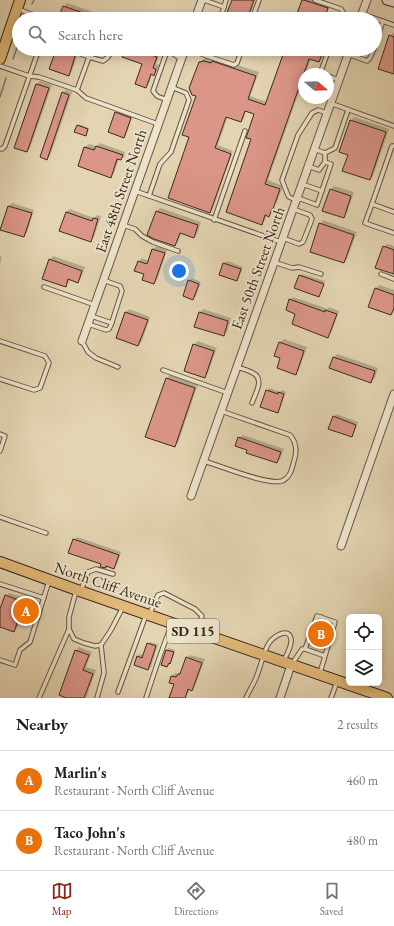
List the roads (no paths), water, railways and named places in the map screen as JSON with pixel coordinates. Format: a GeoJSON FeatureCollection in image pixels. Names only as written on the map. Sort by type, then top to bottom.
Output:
{"type":"FeatureCollection","features":[{"type":"Feature","properties":{"kind":"main road"},"geometry":{"type":"LineString","coordinates":[[0,59],[12,24]]}},
{"type":"Feature","properties":{"kind":"main road","name":"North Cliff Avenue"},"geometry":{"type":"LineString","coordinates":[[0,562],[387,698]]}},
{"type":"Feature","properties":{"kind":"street"},"geometry":{"type":"LineString","coordinates":[[198,12],[203,0]]}},
{"type":"Feature","properties":{"kind":"street"},"geometry":{"type":"LineString","coordinates":[[362,12],[367,0]]}},
{"type":"Feature","properties":{"kind":"street"},"geometry":{"type":"LineString","coordinates":[[387,0],[394,2]]}},
{"type":"Feature","properties":{"kind":"street","name":"East 48th Street North"},"geometry":{"type":"LineString","coordinates":[[82,341],[182,56]]}},
{"type":"Feature","properties":{"kind":"street","name":"East 50th Street North"},"geometry":{"type":"LineString","coordinates":[[334,93],[348,56]]}},
{"type":"Feature","properties":{"kind":"street","name":"East 50th Street North"},"geometry":{"type":"LineString","coordinates":[[192,496],[330,104]]}},
{"type":"Feature","properties":{"kind":"street"},"geometry":{"type":"LineString","coordinates":[[341,546],[394,396]]}},
{"type":"Feature","properties":{"kind":"street"},"geometry":{"type":"LineString","coordinates":[[280,698],[287,663]]}},
{"type":"Feature","properties":{"kind":"lane"},"geometry":{"type":"LineString","coordinates":[[203,0],[224,7]]}},
{"type":"Feature","properties":{"kind":"lane"},"geometry":{"type":"LineString","coordinates":[[222,12],[226,0]]}},
{"type":"Feature","properties":{"kind":"lane"},"geometry":{"type":"LineString","coordinates":[[255,12],[259,0]]}},
{"type":"Feature","properties":{"kind":"lane"},"geometry":{"type":"LineString","coordinates":[[315,0],[341,9],[343,12]]}},
{"type":"Feature","properties":{"kind":"lane"},"geometry":{"type":"LineString","coordinates":[[19,4],[32,12]]}},
{"type":"Feature","properties":{"kind":"lane"},"geometry":{"type":"LineString","coordinates":[[382,24],[383,21],[394,25]]}},
{"type":"Feature","properties":{"kind":"lane"},"geometry":{"type":"LineString","coordinates":[[0,149],[5,146],[36,56]]}},
{"type":"Feature","properties":{"kind":"lane"},"geometry":{"type":"LineString","coordinates":[[77,90],[88,57],[103,61],[110,56]]}},
{"type":"Feature","properties":{"kind":"lane"},"geometry":{"type":"LineString","coordinates":[[163,56],[153,91],[157,96],[167,100]]}},
{"type":"Feature","properties":{"kind":"lane"},"geometry":{"type":"LineString","coordinates":[[176,56],[181,60]]}},
{"type":"Feature","properties":{"kind":"lane"},"geometry":{"type":"LineString","coordinates":[[207,56],[234,65],[237,63],[240,56]]}},
{"type":"Feature","properties":{"kind":"lane"},"geometry":{"type":"LineString","coordinates":[[322,68],[326,56]]}},
{"type":"Feature","properties":{"kind":"lane"},"geometry":{"type":"LineString","coordinates":[[357,56],[367,61],[371,56]]}},
{"type":"Feature","properties":{"kind":"lane"},"geometry":{"type":"LineString","coordinates":[[0,66],[77,90],[86,98],[158,124]]}},
{"type":"Feature","properties":{"kind":"lane"},"geometry":{"type":"LineString","coordinates":[[334,78],[339,80]]}},
{"type":"Feature","properties":{"kind":"lane"},"geometry":{"type":"LineString","coordinates":[[149,196],[160,164],[171,152],[189,100],[186,93],[171,87]]}},
{"type":"Feature","properties":{"kind":"lane"},"geometry":{"type":"LineString","coordinates":[[330,104],[394,126]]}},
{"type":"Feature","properties":{"kind":"lane"},"geometry":{"type":"LineString","coordinates":[[325,162],[331,164],[317,205],[301,199],[296,200],[289,197],[282,180],[298,135],[312,113],[318,110],[327,113]]}},
{"type":"Feature","properties":{"kind":"lane"},"geometry":{"type":"LineString","coordinates":[[314,149],[325,152],[335,148],[348,110]]}},
{"type":"Feature","properties":{"kind":"lane"},"geometry":{"type":"LineString","coordinates":[[214,220],[245,131]]}},
{"type":"Feature","properties":{"kind":"lane"},"geometry":{"type":"LineString","coordinates":[[394,146],[392,146],[365,223],[394,233]]}},
{"type":"Feature","properties":{"kind":"lane"},"geometry":{"type":"LineString","coordinates":[[308,166],[319,170],[325,162],[325,152]]}},
{"type":"Feature","properties":{"kind":"lane"},"geometry":{"type":"LineString","coordinates":[[302,184],[322,191]]}},
{"type":"Feature","properties":{"kind":"lane"},"geometry":{"type":"LineString","coordinates":[[134,191],[214,220],[299,244],[303,242],[312,219],[310,215],[293,209]]}},
{"type":"Feature","properties":{"kind":"lane"},"geometry":{"type":"LineString","coordinates":[[372,204],[394,212]]}},
{"type":"Feature","properties":{"kind":"lane"},"geometry":{"type":"LineString","coordinates":[[123,225],[135,230],[153,242],[178,251]]}},
{"type":"Feature","properties":{"kind":"lane"},"geometry":{"type":"LineString","coordinates":[[274,262],[292,268],[299,267],[321,274]]}},
{"type":"Feature","properties":{"kind":"lane"},"geometry":{"type":"LineString","coordinates":[[381,274],[394,279]]}},
{"type":"Feature","properties":{"kind":"lane"},"geometry":{"type":"LineString","coordinates":[[88,324],[106,330],[112,323],[122,291],[120,286],[103,280]]}},
{"type":"Feature","properties":{"kind":"lane"},"geometry":{"type":"LineString","coordinates":[[44,287],[95,305]]}},
{"type":"Feature","properties":{"kind":"lane"},"geometry":{"type":"LineString","coordinates":[[91,316],[112,323]]}},
{"type":"Feature","properties":{"kind":"lane"},"geometry":{"type":"LineString","coordinates":[[0,341],[45,356],[49,363],[40,388],[34,390],[0,379]]}},
{"type":"Feature","properties":{"kind":"lane"},"geometry":{"type":"LineString","coordinates":[[82,341],[88,352],[96,358],[118,367]]}},
{"type":"Feature","properties":{"kind":"lane"},"geometry":{"type":"LineString","coordinates":[[237,367],[254,373],[259,381],[252,403]]}},
{"type":"Feature","properties":{"kind":"lane"},"geometry":{"type":"LineString","coordinates":[[163,370],[228,393]]}},
{"type":"Feature","properties":{"kind":"lane"},"geometry":{"type":"LineString","coordinates":[[204,461],[263,480],[276,482],[283,481],[289,476],[296,454],[296,445],[290,435],[221,411]]}},
{"type":"Feature","properties":{"kind":"lane"},"geometry":{"type":"LineString","coordinates":[[0,434],[6,436],[0,451]]}},
{"type":"Feature","properties":{"kind":"lane"},"geometry":{"type":"LineString","coordinates":[[0,517],[46,533]]}},
{"type":"Feature","properties":{"kind":"lane"},"geometry":{"type":"LineString","coordinates":[[39,698],[69,629],[69,618],[79,590],[88,572],[96,569],[113,574]]}},
{"type":"Feature","properties":{"kind":"lane"},"geometry":{"type":"LineString","coordinates":[[0,660],[15,665],[20,650],[30,642],[50,580]]}},
{"type":"Feature","properties":{"kind":"lane"},"geometry":{"type":"LineString","coordinates":[[0,584],[44,598]]}},
{"type":"Feature","properties":{"kind":"lane"},"geometry":{"type":"LineString","coordinates":[[118,692],[148,615],[158,595],[164,593],[195,609],[202,616],[197,632]]}},
{"type":"Feature","properties":{"kind":"lane"},"geometry":{"type":"LineString","coordinates":[[69,629],[74,639],[84,644],[95,646],[101,644],[112,630],[123,606]]}},
{"type":"Feature","properties":{"kind":"lane"},"geometry":{"type":"LineString","coordinates":[[287,663],[305,649],[317,616],[335,622],[320,674]]}},
{"type":"Feature","properties":{"kind":"lane"},"geometry":{"type":"LineString","coordinates":[[146,698],[156,664],[173,623]]}},
{"type":"Feature","properties":{"kind":"lane"},"geometry":{"type":"LineString","coordinates":[[246,698],[256,678],[268,644],[273,638],[284,633],[289,635],[291,638],[287,663]]}},
{"type":"Feature","properties":{"kind":"lane"},"geometry":{"type":"LineString","coordinates":[[97,698],[104,673],[101,644]]}},
{"type":"Feature","properties":{"kind":"lane"},"geometry":{"type":"LineString","coordinates":[[305,649],[325,656]]}},
{"type":"Feature","properties":{"kind":"lane"},"geometry":{"type":"LineString","coordinates":[[331,698],[338,681]]}},
{"type":"Feature","properties":{"kind":"waterway"},"geometry":{"type":"LineString","coordinates":[[32,4],[34,0]]}},
{"type":"Feature","properties":{"kind":"waterway"},"geometry":{"type":"LineString","coordinates":[[0,97],[6,78]]}},
{"type":"Feature","properties":{"kind":"place","name":"Marlin's"},"geometry":{"type":"Point","coordinates":[26,611]}},
{"type":"Feature","properties":{"kind":"place","name":"Taco John's"},"geometry":{"type":"Point","coordinates":[321,634]}}]}
